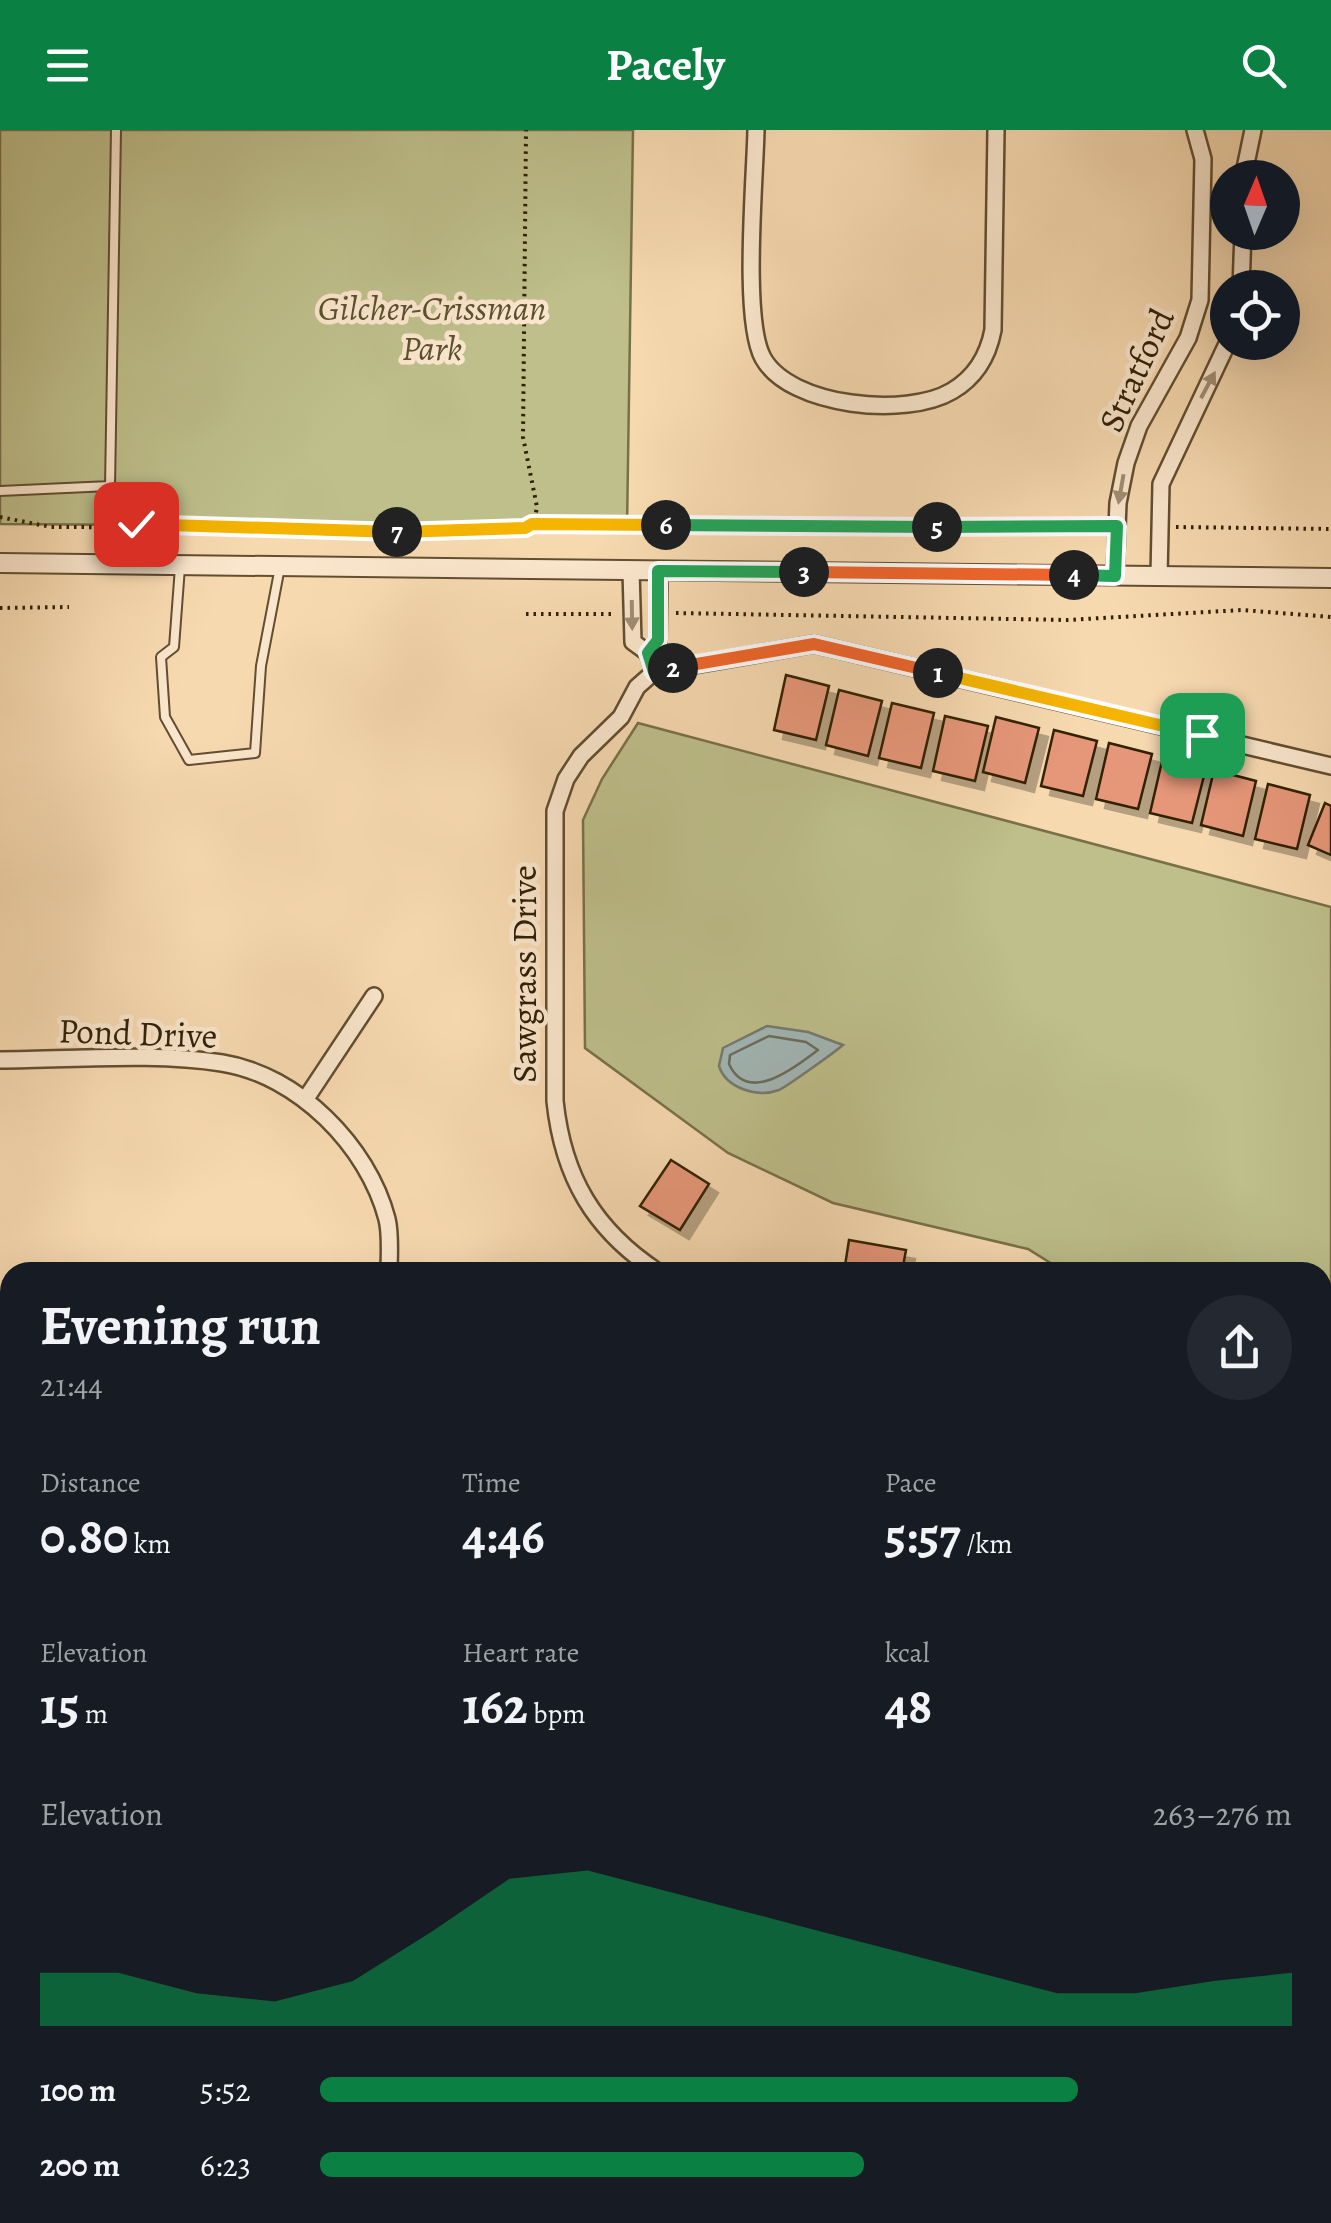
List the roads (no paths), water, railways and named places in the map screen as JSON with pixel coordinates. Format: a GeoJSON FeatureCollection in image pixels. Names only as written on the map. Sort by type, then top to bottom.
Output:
{"type":"FeatureCollection","features":[{"type":"Feature","properties":{"kind":"street"},"geometry":{"type":"LineString","coordinates":[[756,130],[753,324],[763,359],[787,384],[820,400],[919,403],[951,392],[980,366],[989,348],[994,330],[996,130]]}},
{"type":"Feature","properties":{"kind":"street","name":"Stratford"},"geometry":{"type":"LineString","coordinates":[[1115,576],[1117,526],[1132,445],[1188,338],[1200,300],[1203,159],[1196,130]]}},
{"type":"Feature","properties":{"kind":"street"},"geometry":{"type":"LineString","coordinates":[[1247,160],[1254,130]]}},
{"type":"Feature","properties":{"kind":"street","name":"Stratford"},"geometry":{"type":"LineString","coordinates":[[1159,576],[1160,484],[1219,360]]}},
{"type":"Feature","properties":{"kind":"street"},"geometry":{"type":"LineString","coordinates":[[0,563],[1331,578]]}},
{"type":"Feature","properties":{"kind":"street"},"geometry":{"type":"LineString","coordinates":[[632,570],[633,642],[648,653],[654,672],[814,644],[1331,766]]}},
{"type":"Feature","properties":{"kind":"street"},"geometry":{"type":"LineString","coordinates":[[648,653],[658,640],[658,571]]}},
{"type":"Feature","properties":{"kind":"street","name":"Sawgrass Drive"},"geometry":{"type":"LineString","coordinates":[[646,1262],[596,1220],[574,1185],[559,1140],[555,1101],[556,812],[566,779],[581,756],[620,717],[636,687],[654,672]]}},
{"type":"Feature","properties":{"kind":"street"},"geometry":{"type":"LineString","coordinates":[[305,1100],[374,996]]}},
{"type":"Feature","properties":{"kind":"street","name":"Pond Drive"},"geometry":{"type":"LineString","coordinates":[[0,1060],[224,1064],[268,1076],[305,1100],[356,1154],[376,1187],[388,1222],[389,1262]]}},
{"type":"Feature","properties":{"kind":"lane"},"geometry":{"type":"LineString","coordinates":[[0,491],[110,486],[116,130]]}},
{"type":"Feature","properties":{"kind":"lane"},"geometry":{"type":"LineString","coordinates":[[180,565],[174,647],[161,658],[165,716],[188,760],[255,753],[261,666],[280,566]]}},
{"type":"Feature","properties":{"kind":"water"},"geometry":{"type":"Polygon","coordinates":[[[767,1026],[808,1032],[843,1045],[779,1090],[752,1092],[735,1085],[723,1074],[719,1066],[723,1048],[767,1026]]]}},
{"type":"Feature","properties":{"kind":"park label","name":"Gilcher-Crissman Park"},"geometry":{"type":"Point","coordinates":[432,328]}}]}
